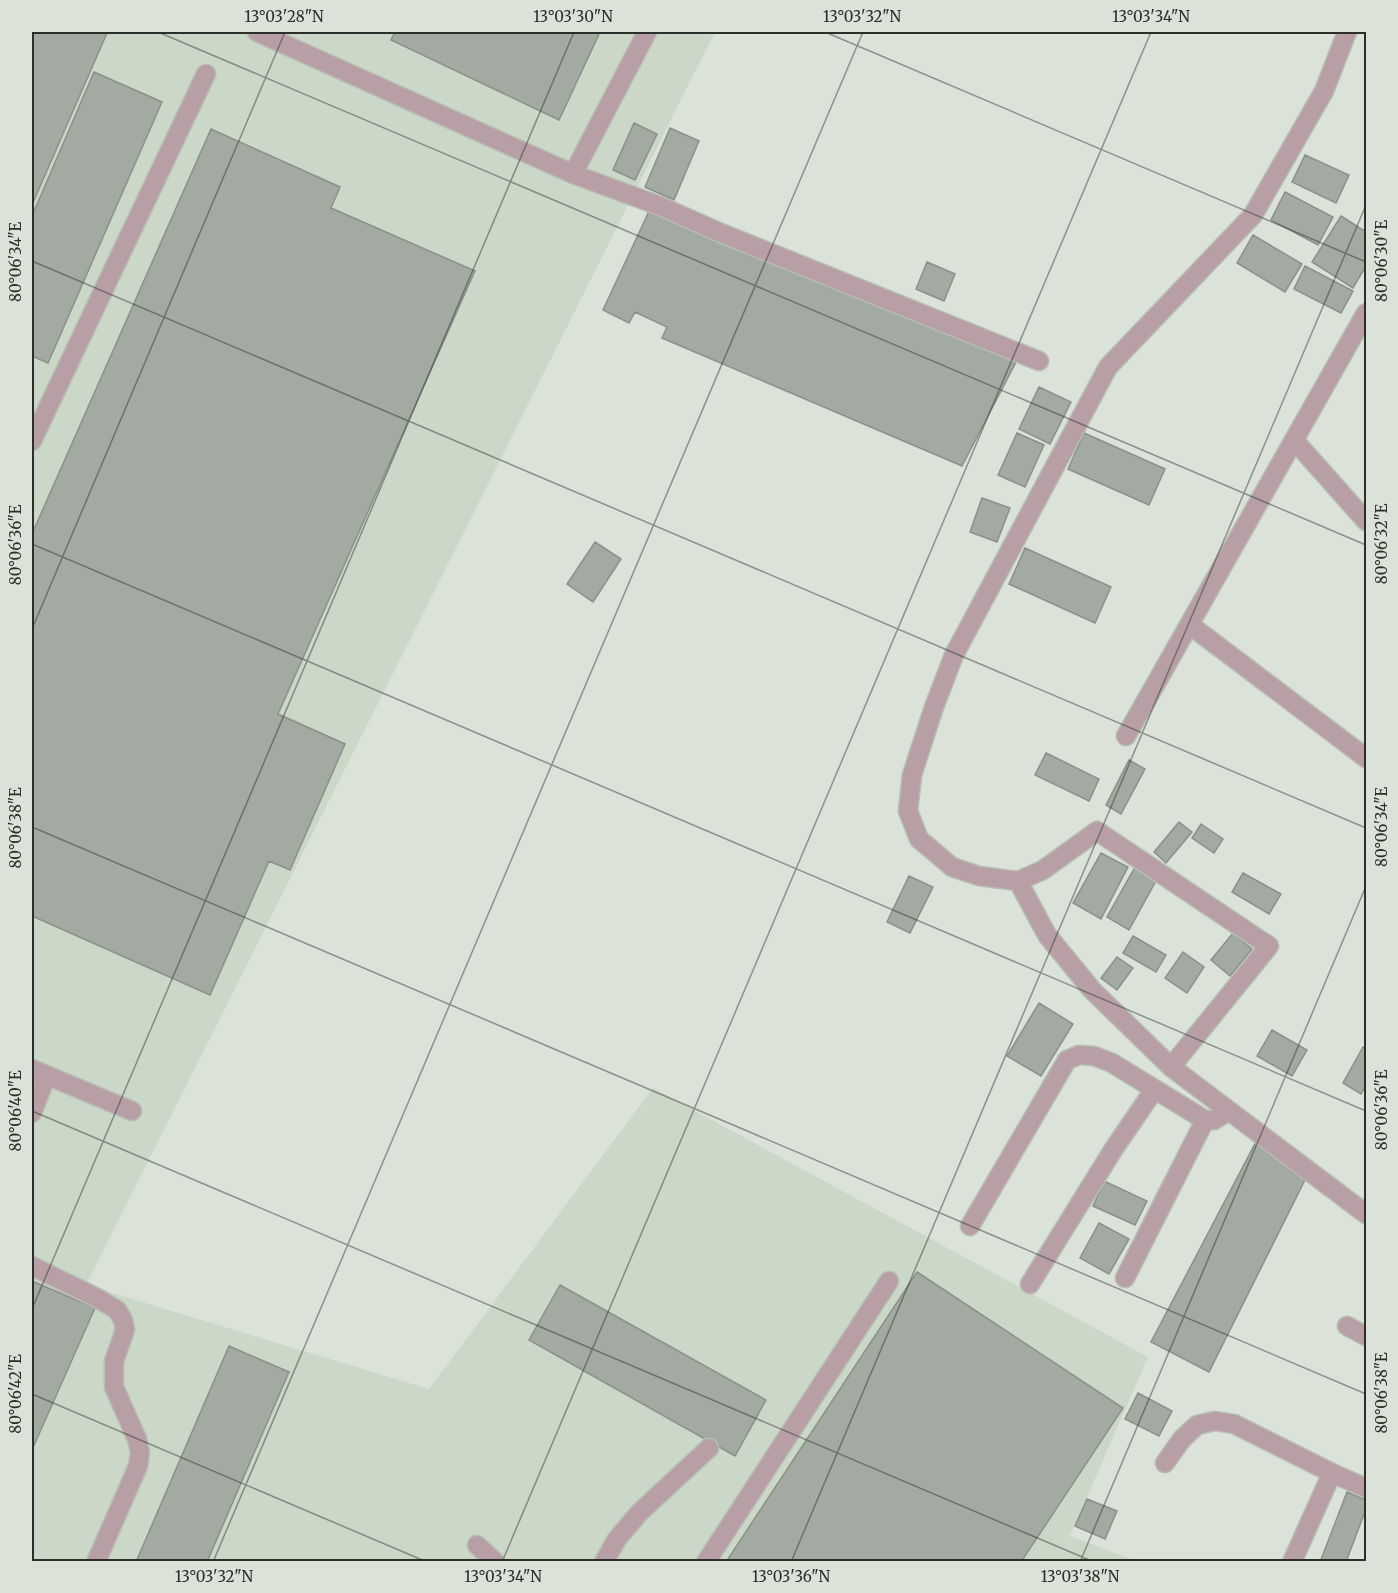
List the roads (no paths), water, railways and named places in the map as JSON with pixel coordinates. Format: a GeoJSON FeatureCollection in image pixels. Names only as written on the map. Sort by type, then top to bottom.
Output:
{"type":"FeatureCollection","features":[{"type":"Feature","properties":{"kind":"street"},"geometry":{"type":"LineString","coordinates":[[257,32],[573,174],[660,206],[721,233],[1039,361]]}},
{"type":"Feature","properties":{"kind":"street"},"geometry":{"type":"LineString","coordinates":[[573,174],[647,32]]}},
{"type":"Feature","properties":{"kind":"street"},"geometry":{"type":"LineString","coordinates":[[1171,1067],[1269,945],[1097,831],[1043,870],[1018,881],[979,876],[952,867],[919,839],[908,811],[912,775],[954,655],[1108,367],[1253,215],[1324,91],[1347,32]]}},
{"type":"Feature","properties":{"kind":"street"},"geometry":{"type":"LineString","coordinates":[[32,441],[206,74]]}},
{"type":"Feature","properties":{"kind":"street"},"geometry":{"type":"LineString","coordinates":[[1126,736],[1366,312]]}},
{"type":"Feature","properties":{"kind":"street"},"geometry":{"type":"LineString","coordinates":[[1294,440],[1366,521]]}},
{"type":"Feature","properties":{"kind":"street"},"geometry":{"type":"LineString","coordinates":[[1190,625],[1366,758]]}},
{"type":"Feature","properties":{"kind":"street"},"geometry":{"type":"LineString","coordinates":[[1018,881],[1054,945],[1092,990],[1171,1067],[1366,1214]]}},
{"type":"Feature","properties":{"kind":"street"},"geometry":{"type":"LineString","coordinates":[[969,1226],[1067,1060],[1079,1055],[1094,1056],[1112,1064],[1205,1120],[1214,1120],[1229,1110]]}},
{"type":"Feature","properties":{"kind":"street"},"geometry":{"type":"LineString","coordinates":[[32,1113],[39,1072],[132,1111]]}},
{"type":"Feature","properties":{"kind":"street"},"geometry":{"type":"LineString","coordinates":[[1030,1284],[1113,1149],[1154,1090]]}},
{"type":"Feature","properties":{"kind":"street"},"geometry":{"type":"LineString","coordinates":[[1125,1278],[1205,1120]]}},
{"type":"Feature","properties":{"kind":"street"},"geometry":{"type":"LineString","coordinates":[[32,1266],[99,1299],[117,1310],[123,1320],[125,1330],[114,1361],[114,1387],[137,1439],[140,1454],[138,1466],[96,1562]]}},
{"type":"Feature","properties":{"kind":"street"},"geometry":{"type":"LineString","coordinates":[[706,1562],[889,1281]]}},
{"type":"Feature","properties":{"kind":"street"},"geometry":{"type":"LineString","coordinates":[[1347,1326],[1366,1336]]}},
{"type":"Feature","properties":{"kind":"street"},"geometry":{"type":"LineString","coordinates":[[1165,1463],[1182,1439],[1197,1425],[1215,1421],[1234,1424],[1366,1488]]}},
{"type":"Feature","properties":{"kind":"street"},"geometry":{"type":"LineString","coordinates":[[604,1562],[617,1539],[639,1513],[709,1448]]}},
{"type":"Feature","properties":{"kind":"street"},"geometry":{"type":"LineString","coordinates":[[1292,1562],[1332,1473]]}},
{"type":"Feature","properties":{"kind":"street"},"geometry":{"type":"LineString","coordinates":[[477,1545],[495,1562]]}}]}
